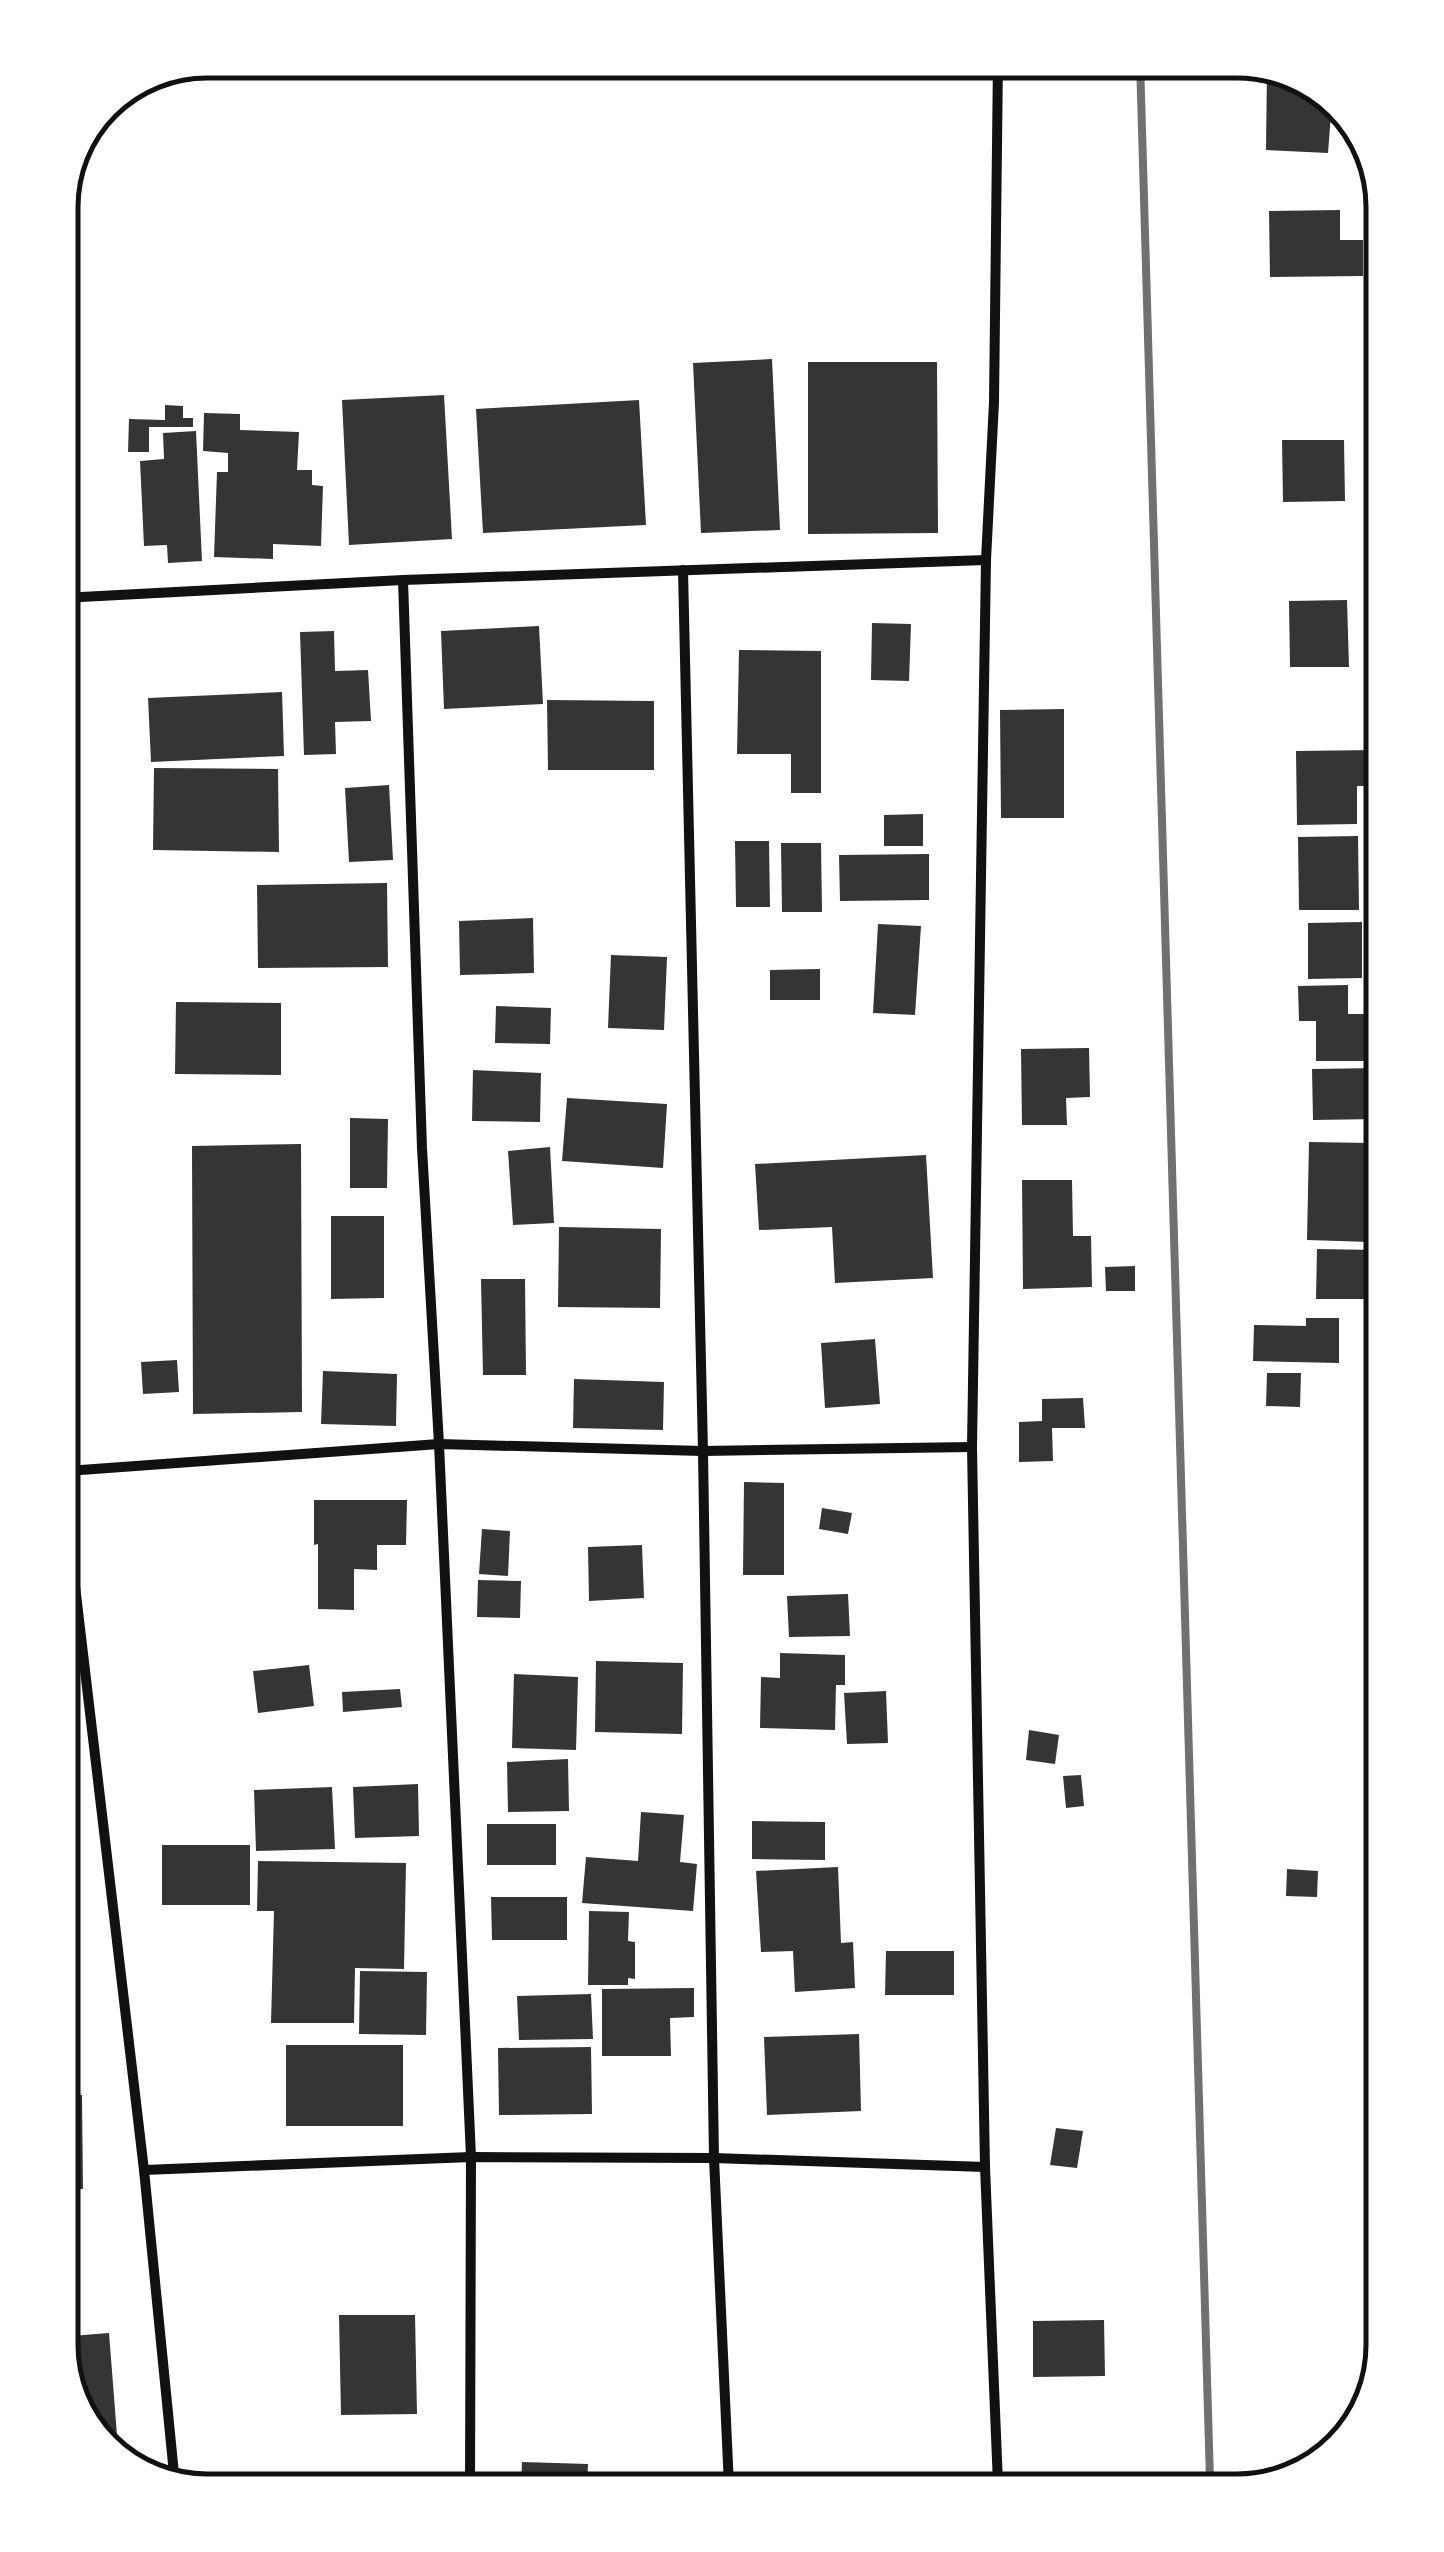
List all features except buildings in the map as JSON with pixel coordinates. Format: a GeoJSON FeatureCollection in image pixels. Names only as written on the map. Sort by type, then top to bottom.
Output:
{"type":"FeatureCollection","features":[{"type":"Feature","properties":{"kind":"street"},"geometry":{"type":"LineString","coordinates":[[998,78],[972,1446],[985,2167],[998,2474]]}},
{"type":"Feature","properties":{"kind":"street"},"geometry":{"type":"LineString","coordinates":[[78,597],[402,580],[986,560]]}},
{"type":"Feature","properties":{"kind":"street"},"geometry":{"type":"LineString","coordinates":[[684,570],[714,2158],[727,2474]]}},
{"type":"Feature","properties":{"kind":"street"},"geometry":{"type":"LineString","coordinates":[[402,580],[422,1148],[470,2157],[470,2474]]}},
{"type":"Feature","properties":{"kind":"street"},"geometry":{"type":"LineString","coordinates":[[78,1470],[439,1444],[703,1450],[972,1446]]}},
{"type":"Feature","properties":{"kind":"street"},"geometry":{"type":"LineString","coordinates":[[78,1611],[144,2170],[174,2470]]}},
{"type":"Feature","properties":{"kind":"street"},"geometry":{"type":"LineString","coordinates":[[144,2170],[470,2157],[714,2158],[985,2167]]}},
{"type":"Feature","properties":{"kind":"railway"},"geometry":{"type":"LineString","coordinates":[[1141,78],[1210,2474]]}}]}
